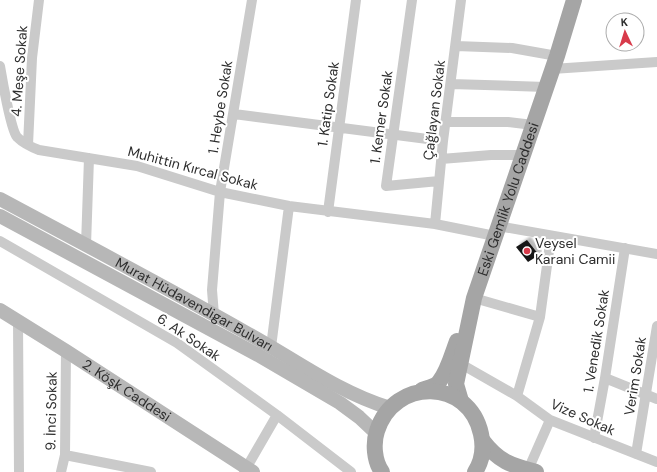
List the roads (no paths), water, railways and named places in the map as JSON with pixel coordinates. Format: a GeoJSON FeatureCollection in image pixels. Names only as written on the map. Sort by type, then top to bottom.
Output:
{"type":"FeatureCollection","features":[{"type":"Feature","properties":{"kind":"main road","name":"Eski Gemlik Yolu Caddesi"},"geometry":{"type":"LineString","coordinates":[[461,401],[456,384],[474,298],[555,62],[574,0]]}},
{"type":"Feature","properties":{"kind":"main road","name":"Murat Hüdavendigar Bulvarı"},"geometry":{"type":"LineString","coordinates":[[0,199],[214,315],[329,381],[370,402],[390,408]]}},
{"type":"Feature","properties":{"kind":"main road","name":"Murat Hüdavendigar Bulvarı"},"geometry":{"type":"LineString","coordinates":[[0,216],[258,355],[340,403],[359,417],[376,433]]}},
{"type":"Feature","properties":{"kind":"main road"},"geometry":{"type":"LineString","coordinates":[[382,472],[375,454],[375,437],[380,421],[390,408],[402,398],[439,383],[474,298]]}},
{"type":"Feature","properties":{"kind":"main road","name":"2. Köşk Caddesi"},"geometry":{"type":"LineString","coordinates":[[0,310],[66,351],[248,471]]}},
{"type":"Feature","properties":{"kind":"main road"},"geometry":{"type":"LineString","coordinates":[[416,392],[432,391],[447,394],[461,401],[472,412],[479,426],[483,441],[482,456],[475,472]]}},
{"type":"Feature","properties":{"kind":"main road"},"geometry":{"type":"LineString","coordinates":[[483,441],[492,452],[502,460],[514,466],[532,471]]}},
{"type":"Feature","properties":{"kind":"street","name":"4. Meşe Sokak"},"geometry":{"type":"LineString","coordinates":[[28,145],[32,58],[39,0]]}},
{"type":"Feature","properties":{"kind":"street","name":"1. Heybe Sokak"},"geometry":{"type":"LineString","coordinates":[[214,315],[212,290],[220,192],[252,0]]}},
{"type":"Feature","properties":{"kind":"street","name":"1. Katip Sokak"},"geometry":{"type":"LineString","coordinates":[[328,212],[356,0]]}},
{"type":"Feature","properties":{"kind":"street","name":"1. Kemer Sokak"},"geometry":{"type":"LineString","coordinates":[[412,0],[386,186],[439,181]]}},
{"type":"Feature","properties":{"kind":"street","name":"Çağlayan Sokak"},"geometry":{"type":"LineString","coordinates":[[435,224],[443,141],[461,0]]}},
{"type":"Feature","properties":{"kind":"street"},"geometry":{"type":"LineString","coordinates":[[456,46],[512,48],[555,62],[657,62]]}},
{"type":"Feature","properties":{"kind":"street"},"geometry":{"type":"LineString","coordinates":[[0,66],[16,136],[28,145]]}},
{"type":"Feature","properties":{"kind":"street"},"geometry":{"type":"LineString","coordinates":[[451,84],[546,86]]}},
{"type":"Feature","properties":{"kind":"street"},"geometry":{"type":"LineString","coordinates":[[234,114],[443,141]]}},
{"type":"Feature","properties":{"kind":"street"},"geometry":{"type":"LineString","coordinates":[[446,122],[508,122],[533,125]]}},
{"type":"Feature","properties":{"kind":"street","name":"Muhittin Kırcal Sokak"},"geometry":{"type":"LineString","coordinates":[[28,145],[39,150],[137,166],[220,192],[289,206],[328,212],[551,236],[657,254]]}},
{"type":"Feature","properties":{"kind":"street"},"geometry":{"type":"LineString","coordinates":[[441,159],[522,155]]}},
{"type":"Feature","properties":{"kind":"street"},"geometry":{"type":"LineString","coordinates":[[86,245],[89,158]]}},
{"type":"Feature","properties":{"kind":"street"},"geometry":{"type":"LineString","coordinates":[[271,347],[289,206]]}},
{"type":"Feature","properties":{"kind":"street"},"geometry":{"type":"LineString","coordinates":[[517,396],[540,317],[551,236]]}},
{"type":"Feature","properties":{"kind":"street","name":"6. Ak Sokak"},"geometry":{"type":"LineString","coordinates":[[0,241],[177,343],[277,415],[351,472]]}},
{"type":"Feature","properties":{"kind":"street","name":"1. Venedik Sokak"},"geometry":{"type":"LineString","coordinates":[[594,438],[625,248]]}},
{"type":"Feature","properties":{"kind":"street"},"geometry":{"type":"LineString","coordinates":[[474,298],[540,317]]}},
{"type":"Feature","properties":{"kind":"street"},"geometry":{"type":"LineString","coordinates":[[18,320],[19,472]]}},
{"type":"Feature","properties":{"kind":"street","name":"Verim Sokak"},"geometry":{"type":"LineString","coordinates":[[636,454],[657,326]]}},
{"type":"Feature","properties":{"kind":"street","name":"9. İnci Sokak"},"geometry":{"type":"LineString","coordinates":[[61,472],[65,455],[66,351]]}},
{"type":"Feature","properties":{"kind":"street","name":"Vize Sokak"},"geometry":{"type":"LineString","coordinates":[[460,364],[517,396],[550,420],[657,462]]}},
{"type":"Feature","properties":{"kind":"street"},"geometry":{"type":"LineString","coordinates":[[605,378],[657,399]]}},
{"type":"Feature","properties":{"kind":"street"},"geometry":{"type":"LineString","coordinates":[[248,471],[277,415]]}},
{"type":"Feature","properties":{"kind":"street"},"geometry":{"type":"LineString","coordinates":[[532,471],[550,420]]}},
{"type":"Feature","properties":{"kind":"street"},"geometry":{"type":"LineString","coordinates":[[65,455],[134,470],[151,472]]}},
{"type":"Feature","properties":{"kind":"place","name":"Veysel Karani Camii"},"geometry":{"type":"Point","coordinates":[527,251]}}]}
